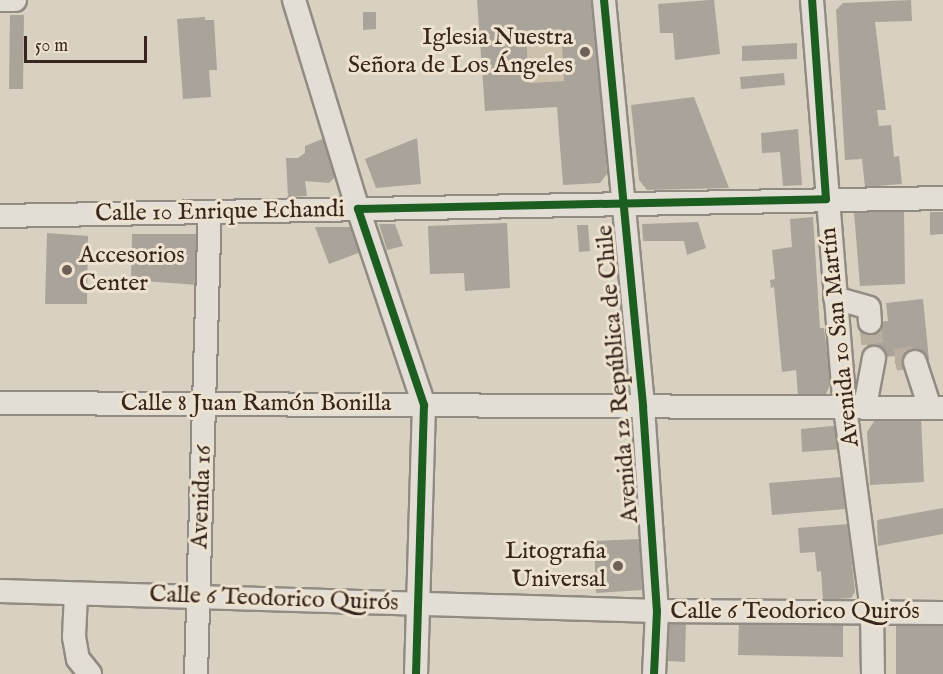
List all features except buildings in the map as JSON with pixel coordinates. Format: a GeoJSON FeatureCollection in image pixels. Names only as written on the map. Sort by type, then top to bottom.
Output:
{"type":"FeatureCollection","features":[{"type":"Feature","properties":{"kind":"street"},"geometry":{"type":"LineString","coordinates":[[0,0],[15,0]]}},
{"type":"Feature","properties":{"kind":"street"},"geometry":{"type":"LineString","coordinates":[[294,0],[358,209],[424,405],[421,604],[416,674]]}},
{"type":"Feature","properties":{"kind":"street","name":"Avenida 12 República de Chile"},"geometry":{"type":"LineString","coordinates":[[604,0],[622,203],[644,406],[657,611],[654,674]]}},
{"type":"Feature","properties":{"kind":"street","name":"Avenida 10 San Martín"},"geometry":{"type":"LineString","coordinates":[[812,0],[826,199],[841,365],[855,407],[872,611],[873,674]]}},
{"type":"Feature","properties":{"kind":"street","name":"Calle 10 Enrique Echandi"},"geometry":{"type":"LineString","coordinates":[[0,216],[943,198]]}},
{"type":"Feature","properties":{"kind":"street","name":"Avenida 16"},"geometry":{"type":"LineString","coordinates":[[196,674],[210,212]]}},
{"type":"Feature","properties":{"kind":"street"},"geometry":{"type":"LineString","coordinates":[[835,298],[869,308],[870,322]]}},
{"type":"Feature","properties":{"kind":"street"},"geometry":{"type":"LineString","coordinates":[[841,365],[885,359]]}},
{"type":"Feature","properties":{"kind":"street"},"geometry":{"type":"LineString","coordinates":[[855,407],[885,359]]}},
{"type":"Feature","properties":{"kind":"street"},"geometry":{"type":"LineString","coordinates":[[885,359],[936,408]]}},
{"type":"Feature","properties":{"kind":"street","name":"Calle 8 Juan Ramón Bonilla"},"geometry":{"type":"LineString","coordinates":[[0,403],[936,408]]}},
{"type":"Feature","properties":{"kind":"street","name":"Calle 6 Teodorico Quirós"},"geometry":{"type":"LineString","coordinates":[[0,591],[657,611],[943,613]]}},
{"type":"Feature","properties":{"kind":"street"},"geometry":{"type":"LineString","coordinates":[[76,594],[74,637],[78,659],[90,674]]}},
{"type":"Feature","properties":{"kind":"shaded area"},"geometry":{"type":"Polygon","coordinates":[[[561,29],[564,81],[529,83],[526,31],[561,29]]]}},
{"type":"Feature","properties":{"kind":"tunnel"},"geometry":{"type":"LineString","coordinates":[[870,322],[874,358]]}},
{"type":"Feature","properties":{"kind":"tunnel"},"geometry":{"type":"LineString","coordinates":[[895,360],[914,357],[915,362]]}},
{"type":"Feature","properties":{"kind":"cycle path"},"geometry":{"type":"LineString","coordinates":[[604,0],[643,407],[657,611],[654,674]]}},
{"type":"Feature","properties":{"kind":"cycle path"},"geometry":{"type":"LineString","coordinates":[[416,674],[424,405],[358,209],[826,199],[812,0]]}},
{"type":"Feature","properties":{"kind":"place","name":"Iglesia Nuestra Señora de Los Ángeles"},"geometry":{"type":"Point","coordinates":[585,52]}},
{"type":"Feature","properties":{"kind":"place","name":"Accesorios Center"},"geometry":{"type":"Point","coordinates":[67,270]}},
{"type":"Feature","properties":{"kind":"place","name":"Litografia Universal"},"geometry":{"type":"Point","coordinates":[618,566]}}]}
